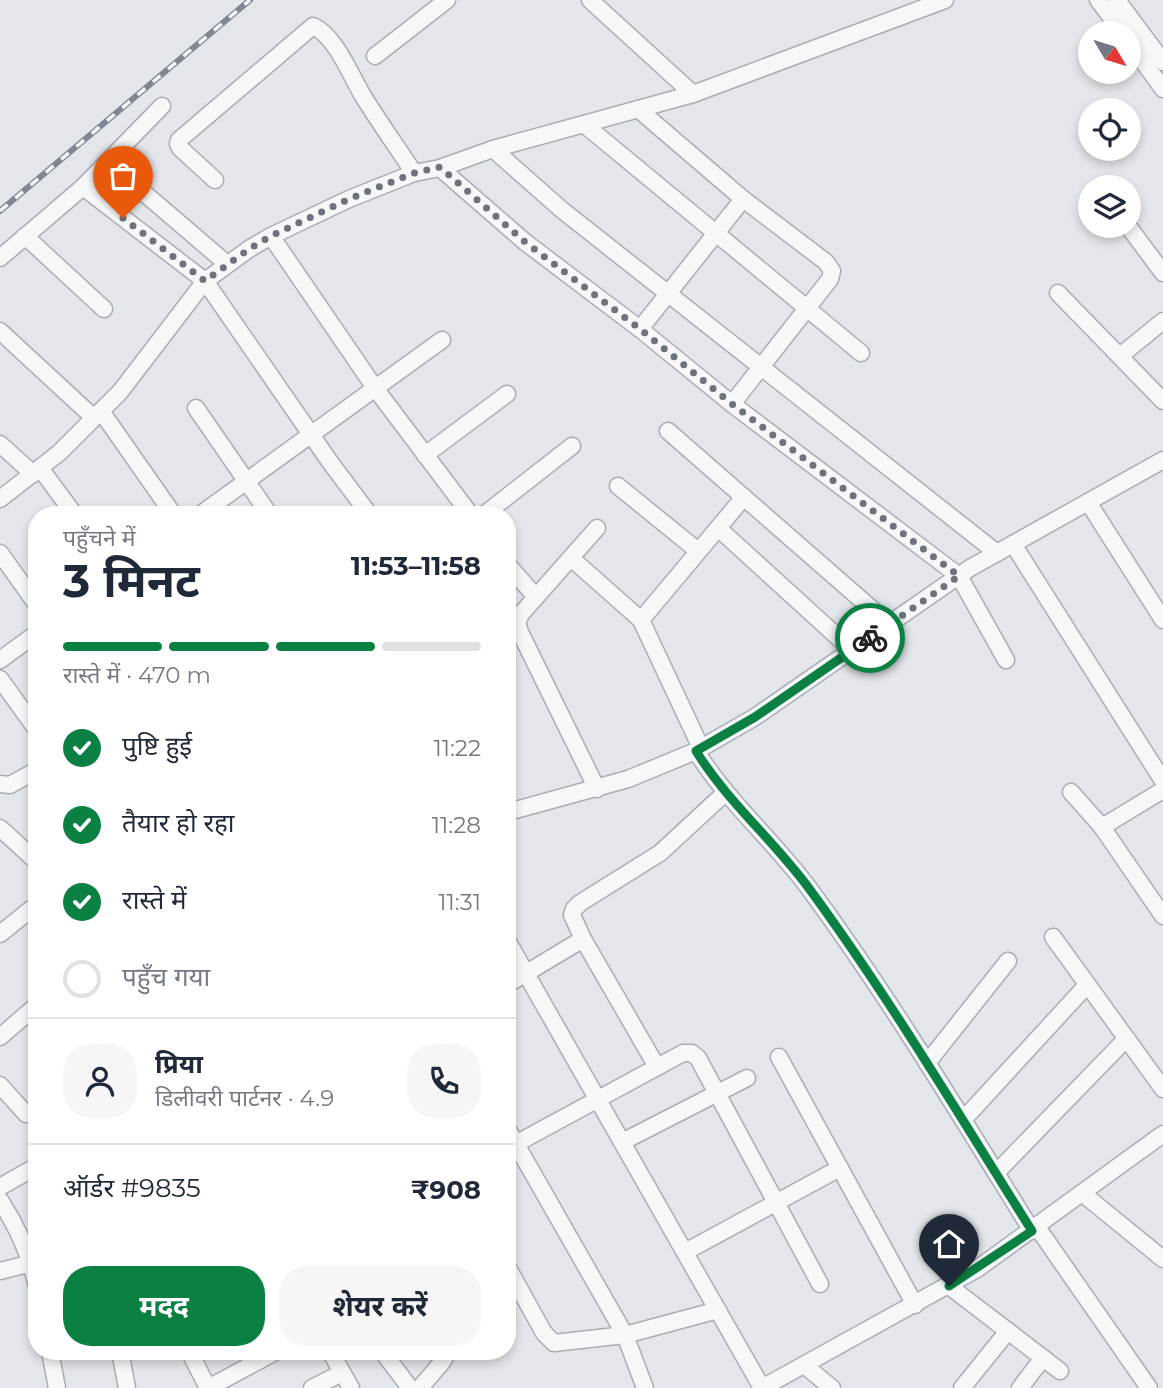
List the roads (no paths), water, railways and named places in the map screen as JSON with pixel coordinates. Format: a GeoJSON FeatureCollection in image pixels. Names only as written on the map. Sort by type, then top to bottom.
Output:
{"type":"FeatureCollection","features":[{"type":"Feature","properties":{"kind":"street"},"geometry":{"type":"LineString","coordinates":[[375,56],[447,0]]}},
{"type":"Feature","properties":{"kind":"street"},"geometry":{"type":"LineString","coordinates":[[590,0],[694,94]]}},
{"type":"Feature","properties":{"kind":"street"},"geometry":{"type":"LineString","coordinates":[[0,499],[59,453],[120,392],[205,281],[271,236],[349,199],[414,173],[694,94],[945,0]]}},
{"type":"Feature","properties":{"kind":"street"},"geometry":{"type":"LineString","coordinates":[[1098,0],[1114,21]]}},
{"type":"Feature","properties":{"kind":"street"},"geometry":{"type":"LineString","coordinates":[[1117,0],[1163,62]]}},
{"type":"Feature","properties":{"kind":"street"},"geometry":{"type":"LineString","coordinates":[[215,180],[180,148],[179,140],[313,26],[321,30],[346,64],[362,95],[414,173]]}},
{"type":"Feature","properties":{"kind":"street"},"geometry":{"type":"LineString","coordinates":[[1141,58],[1163,89]]}},
{"type":"Feature","properties":{"kind":"street"},"geometry":{"type":"LineString","coordinates":[[0,258],[83,187],[162,106]]}},
{"type":"Feature","properties":{"kind":"street"},"geometry":{"type":"LineString","coordinates":[[638,109],[744,199],[826,262],[832,271],[830,279],[732,404]]}},
{"type":"Feature","properties":{"kind":"street"},"geometry":{"type":"LineString","coordinates":[[585,125],[862,353]]}},
{"type":"Feature","properties":{"kind":"street"},"geometry":{"type":"LineString","coordinates":[[493,149],[562,210],[997,552]]}},
{"type":"Feature","properties":{"kind":"street"},"geometry":{"type":"LineString","coordinates":[[108,162],[228,264]]}},
{"type":"Feature","properties":{"kind":"street"},"geometry":{"type":"LineString","coordinates":[[440,167],[525,242],[640,329],[732,404],[959,576],[1006,660]]}},
{"type":"Feature","properties":{"kind":"street"},"geometry":{"type":"LineString","coordinates":[[83,187],[205,281],[363,506]]}},
{"type":"Feature","properties":{"kind":"street"},"geometry":{"type":"LineString","coordinates":[[640,329],[744,199]]}},
{"type":"Feature","properties":{"kind":"street"},"geometry":{"type":"LineString","coordinates":[[25,236],[104,309]]}},
{"type":"Feature","properties":{"kind":"street"},"geometry":{"type":"LineString","coordinates":[[271,236],[375,388],[464,506]]}},
{"type":"Feature","properties":{"kind":"street"},"geometry":{"type":"LineString","coordinates":[[1138,238],[1163,273]]}},
{"type":"Feature","properties":{"kind":"street"},"geometry":{"type":"LineString","coordinates":[[1058,293],[1163,401]]}},
{"type":"Feature","properties":{"kind":"street"},"geometry":{"type":"LineString","coordinates":[[1120,356],[1163,321]]}},
{"type":"Feature","properties":{"kind":"street"},"geometry":{"type":"LineString","coordinates":[[0,331],[97,415],[167,506]]}},
{"type":"Feature","properties":{"kind":"street"},"geometry":{"type":"LineString","coordinates":[[212,506],[442,340]]}},
{"type":"Feature","properties":{"kind":"street"},"geometry":{"type":"LineString","coordinates":[[425,455],[508,394]]}},
{"type":"Feature","properties":{"kind":"street"},"geometry":{"type":"LineString","coordinates":[[196,408],[263,506]]}},
{"type":"Feature","properties":{"kind":"street"},"geometry":{"type":"LineString","coordinates":[[668,431],[889,625]]}},
{"type":"Feature","properties":{"kind":"street"},"geometry":{"type":"LineString","coordinates":[[0,444],[36,471],[67,506]]}},
{"type":"Feature","properties":{"kind":"street"},"geometry":{"type":"LineString","coordinates":[[495,506],[572,446]]}},
{"type":"Feature","properties":{"kind":"street"},"geometry":{"type":"LineString","coordinates":[[516,809],[597,789],[699,750],[755,717],[997,552],[1163,460]]}},
{"type":"Feature","properties":{"kind":"street"},"geometry":{"type":"LineString","coordinates":[[618,486],[698,551]]}},
{"type":"Feature","properties":{"kind":"street"},"geometry":{"type":"LineString","coordinates":[[641,620],[744,498]]}},
{"type":"Feature","properties":{"kind":"street"},"geometry":{"type":"LineString","coordinates":[[1088,502],[1163,620]]}},
{"type":"Feature","properties":{"kind":"street"},"geometry":{"type":"LineString","coordinates":[[597,528],[521,614],[517,623],[597,789]]}},
{"type":"Feature","properties":{"kind":"street"},"geometry":{"type":"LineString","coordinates":[[718,528],[852,650]]}},
{"type":"Feature","properties":{"kind":"street"},"geometry":{"type":"LineString","coordinates":[[1013,544],[1163,782]]}},
{"type":"Feature","properties":{"kind":"street"},"geometry":{"type":"LineString","coordinates":[[0,553],[28,592]]}},
{"type":"Feature","properties":{"kind":"street"},"geometry":{"type":"LineString","coordinates":[[570,558],[641,620],[713,778],[764,832],[807,886],[891,1006],[996,1172],[1149,1388]]}},
{"type":"Feature","properties":{"kind":"street"},"geometry":{"type":"LineString","coordinates":[[516,574],[537,597]]}},
{"type":"Feature","properties":{"kind":"street"},"geometry":{"type":"LineString","coordinates":[[0,660],[28,640]]}},
{"type":"Feature","properties":{"kind":"street"},"geometry":{"type":"LineString","coordinates":[[0,679],[28,718]]}},
{"type":"Feature","properties":{"kind":"street"},"geometry":{"type":"LineString","coordinates":[[0,784],[10,785],[28,776]]}},
{"type":"Feature","properties":{"kind":"street"},"geometry":{"type":"LineString","coordinates":[[1102,827],[1163,790]]}},
{"type":"Feature","properties":{"kind":"street"},"geometry":{"type":"LineString","coordinates":[[657,1067],[583,939],[572,915],[574,909],[660,853],[726,792]]}},
{"type":"Feature","properties":{"kind":"street"},"geometry":{"type":"LineString","coordinates":[[1071,792],[1102,827],[1163,916]]}},
{"type":"Feature","properties":{"kind":"street"},"geometry":{"type":"LineString","coordinates":[[0,828],[28,854]]}},
{"type":"Feature","properties":{"kind":"street"},"geometry":{"type":"LineString","coordinates":[[0,934],[28,911]]}},
{"type":"Feature","properties":{"kind":"street"},"geometry":{"type":"LineString","coordinates":[[1053,937],[1163,1089]]}},
{"type":"Feature","properties":{"kind":"street"},"geometry":{"type":"LineString","coordinates":[[516,979],[583,939]]}},
{"type":"Feature","properties":{"kind":"street"},"geometry":{"type":"LineString","coordinates":[[516,957],[762,1388],[949,1286],[1035,1229],[1163,1134]]}},
{"type":"Feature","properties":{"kind":"street"},"geometry":{"type":"LineString","coordinates":[[927,1063],[1008,961]]}},
{"type":"Feature","properties":{"kind":"street"},"geometry":{"type":"LineString","coordinates":[[963,1120],[1087,985]]}},
{"type":"Feature","properties":{"kind":"street"},"geometry":{"type":"LineString","coordinates":[[0,1037],[28,1013]]}},
{"type":"Feature","properties":{"kind":"street"},"geometry":{"type":"LineString","coordinates":[[996,1172],[1126,1039]]}},
{"type":"Feature","properties":{"kind":"street"},"geometry":{"type":"LineString","coordinates":[[516,1137],[598,1099],[683,1053],[692,1053],[698,1058],[820,1284]]}},
{"type":"Feature","properties":{"kind":"street"},"geometry":{"type":"LineString","coordinates":[[779,1057],[915,1305]]}},
{"type":"Feature","properties":{"kind":"street"},"geometry":{"type":"LineString","coordinates":[[622,1142],[747,1078]]}},
{"type":"Feature","properties":{"kind":"street"},"geometry":{"type":"LineString","coordinates":[[2,1092],[26,1114]]}},
{"type":"Feature","properties":{"kind":"street"},"geometry":{"type":"LineString","coordinates":[[516,1150],[625,1335],[645,1388]]}},
{"type":"Feature","properties":{"kind":"street"},"geometry":{"type":"LineString","coordinates":[[685,1252],[840,1168]]}},
{"type":"Feature","properties":{"kind":"street"},"geometry":{"type":"LineString","coordinates":[[0,1187],[28,1171]]}},
{"type":"Feature","properties":{"kind":"street"},"geometry":{"type":"LineString","coordinates":[[1082,1193],[1163,1259]]}},
{"type":"Feature","properties":{"kind":"street"},"geometry":{"type":"LineString","coordinates":[[0,1200],[28,1249]]}},
{"type":"Feature","properties":{"kind":"street"},"geometry":{"type":"LineString","coordinates":[[0,1271],[28,1261]]}},
{"type":"Feature","properties":{"kind":"street"},"geometry":{"type":"LineString","coordinates":[[516,1283],[544,1334],[555,1342],[625,1335],[718,1310]]}},
{"type":"Feature","properties":{"kind":"street"},"geometry":{"type":"LineString","coordinates":[[949,1286],[1060,1371]]}},
{"type":"Feature","properties":{"kind":"street"},"geometry":{"type":"LineString","coordinates":[[962,1388],[1008,1331]]}},
{"type":"Feature","properties":{"kind":"street"},"geometry":{"type":"LineString","coordinates":[[1020,1388],[1043,1358]]}},
{"type":"Feature","properties":{"kind":"street"},"geometry":{"type":"LineString","coordinates":[[52,1360],[57,1388]]}},
{"type":"Feature","properties":{"kind":"street"},"geometry":{"type":"LineString","coordinates":[[122,1360],[127,1388]]}},
{"type":"Feature","properties":{"kind":"street"},"geometry":{"type":"LineString","coordinates":[[194,1360],[208,1388],[260,1360]]}},
{"type":"Feature","properties":{"kind":"street"},"geometry":{"type":"LineString","coordinates":[[335,1360],[351,1388]]}},
{"type":"Feature","properties":{"kind":"street"},"geometry":{"type":"LineString","coordinates":[[389,1360],[410,1388]]}},
{"type":"Feature","properties":{"kind":"street"},"geometry":{"type":"LineString","coordinates":[[420,1388],[444,1360]]}},
{"type":"Feature","properties":{"kind":"street"},"geometry":{"type":"LineString","coordinates":[[804,1366],[832,1388]]}},
{"type":"Feature","properties":{"kind":"street"},"geometry":{"type":"LineString","coordinates":[[313,1388],[342,1373]]}},
{"type":"Feature","properties":{"kind":"railway"},"geometry":{"type":"LineString","coordinates":[[0,211],[250,0]]}}]}
